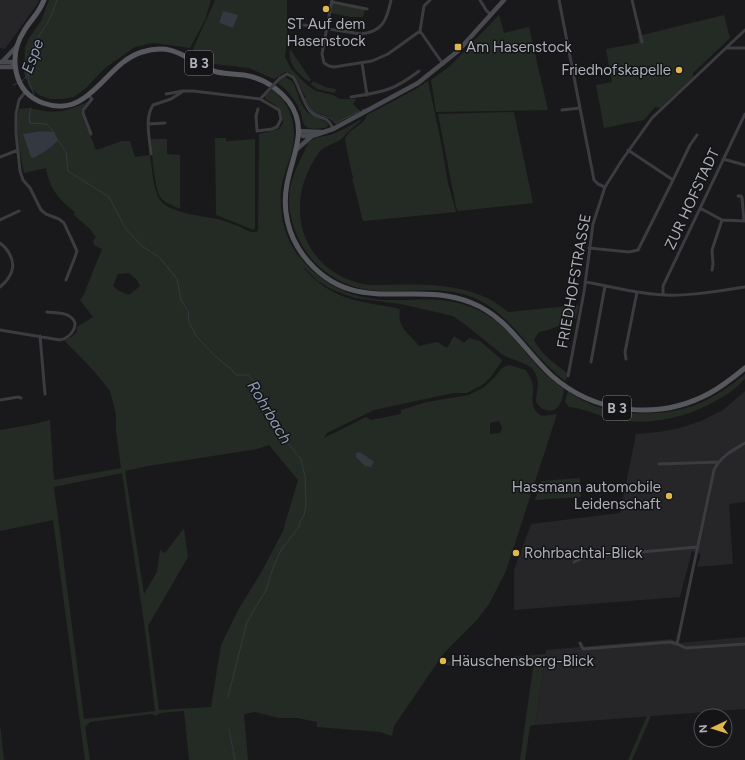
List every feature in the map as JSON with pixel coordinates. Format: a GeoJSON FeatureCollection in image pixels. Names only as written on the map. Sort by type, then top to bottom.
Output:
{"type":"FeatureCollection","features":[{"type":"Feature","properties":{"kind":"main road","name":"B 3"},"geometry":{"type":"LineString","coordinates":[[44,0],[36,17],[22,33],[15,53],[14,67],[20,83],[26,91],[32,97],[41,102],[50,105],[71,105],[88,95],[126,60],[153,49],[165,49],[185,55],[216,72],[252,77],[268,83],[280,92],[291,104],[296,118],[298,132],[297,149],[287,181],[285,193],[285,206],[288,225],[297,246],[304,256],[320,272],[336,283],[347,288],[372,294],[438,294],[461,299],[474,304],[487,310],[507,326],[552,376],[583,397],[617,408],[650,410],[684,404],[710,393],[732,379],[745,368]]}},
{"type":"Feature","properties":{"kind":"street"},"geometry":{"type":"LineString","coordinates":[[304,24],[361,34],[369,33],[382,25],[388,16],[391,0]]}},
{"type":"Feature","properties":{"kind":"street"},"geometry":{"type":"LineString","coordinates":[[430,0],[424,6],[420,31],[443,64]]}},
{"type":"Feature","properties":{"kind":"street"},"geometry":{"type":"LineString","coordinates":[[480,0],[491,15]]}},
{"type":"Feature","properties":{"kind":"street"},"geometry":{"type":"LineString","coordinates":[[297,149],[312,136],[333,129],[414,86],[458,51],[504,0]]}},
{"type":"Feature","properties":{"kind":"street"},"geometry":{"type":"LineString","coordinates":[[559,0],[594,180],[596,183],[605,187]]}},
{"type":"Feature","properties":{"kind":"street"},"geometry":{"type":"LineString","coordinates":[[632,0],[642,42]]}},
{"type":"Feature","properties":{"kind":"street"},"geometry":{"type":"LineString","coordinates":[[368,9],[332,1],[322,54],[324,63],[334,67],[362,63],[380,58],[420,31]]}},
{"type":"Feature","properties":{"kind":"street","name":"FRIEDHOFSTRASSE"},"geometry":{"type":"LineString","coordinates":[[568,376],[585,282],[593,224],[605,187],[628,150],[652,118],[745,30]]}},
{"type":"Feature","properties":{"kind":"street"},"geometry":{"type":"LineString","coordinates":[[1,61],[17,46]]}},
{"type":"Feature","properties":{"kind":"street"},"geometry":{"type":"LineString","coordinates":[[726,48],[745,48]]}},
{"type":"Feature","properties":{"kind":"street"},"geometry":{"type":"LineString","coordinates":[[0,67],[14,67],[12,62],[1,61]]}},
{"type":"Feature","properties":{"kind":"street"},"geometry":{"type":"LineString","coordinates":[[362,63],[367,95]]}},
{"type":"Feature","properties":{"kind":"street"},"geometry":{"type":"LineString","coordinates":[[351,97],[392,89],[419,71]]}},
{"type":"Feature","properties":{"kind":"street"},"geometry":{"type":"LineString","coordinates":[[260,99],[280,78],[287,74],[293,77],[310,112],[329,121],[333,129]]}},
{"type":"Feature","properties":{"kind":"street"},"geometry":{"type":"LineString","coordinates":[[26,91],[20,99],[16,109],[20,171],[23,180],[30,188],[42,210],[46,214],[59,219],[64,223],[76,251],[75,258],[66,280]]}},
{"type":"Feature","properties":{"kind":"street"},"geometry":{"type":"LineString","coordinates":[[166,94],[183,91],[260,99],[278,110],[281,119],[277,127],[258,131],[256,116],[258,109]]}},
{"type":"Feature","properties":{"kind":"street"},"geometry":{"type":"LineString","coordinates":[[152,154],[148,124],[150,111],[153,105],[171,99],[183,91]]}},
{"type":"Feature","properties":{"kind":"street"},"geometry":{"type":"LineString","coordinates":[[88,95],[92,98],[84,108],[83,113],[91,134]]}},
{"type":"Feature","properties":{"kind":"street"},"geometry":{"type":"LineString","coordinates":[[562,110],[580,108]]}},
{"type":"Feature","properties":{"kind":"street","name":"ZUR HOFSTADT"},"geometry":{"type":"LineString","coordinates":[[663,295],[664,286],[745,114]]}},
{"type":"Feature","properties":{"kind":"street"},"geometry":{"type":"LineString","coordinates":[[148,124],[165,123]]}},
{"type":"Feature","properties":{"kind":"street"},"geometry":{"type":"LineString","coordinates":[[298,132],[321,132]]}},
{"type":"Feature","properties":{"kind":"street"},"geometry":{"type":"LineString","coordinates":[[298,132],[303,136],[312,136]]}},
{"type":"Feature","properties":{"kind":"street"},"geometry":{"type":"LineString","coordinates":[[589,248],[629,252],[638,250],[690,145],[697,135]]}},
{"type":"Feature","properties":{"kind":"street"},"geometry":{"type":"LineString","coordinates":[[0,157],[18,150]]}},
{"type":"Feature","properties":{"kind":"street"},"geometry":{"type":"LineString","coordinates":[[628,150],[674,180]]}},
{"type":"Feature","properties":{"kind":"street"},"geometry":{"type":"LineString","coordinates":[[723,159],[745,165]]}},
{"type":"Feature","properties":{"kind":"street"},"geometry":{"type":"LineString","coordinates":[[700,208],[722,220],[744,221],[742,198],[741,196],[738,196]]}},
{"type":"Feature","properties":{"kind":"street"},"geometry":{"type":"LineString","coordinates":[[0,220],[19,211]]}},
{"type":"Feature","properties":{"kind":"street"},"geometry":{"type":"LineString","coordinates":[[712,270],[712,250],[722,220]]}},
{"type":"Feature","properties":{"kind":"street"},"geometry":{"type":"LineString","coordinates":[[0,243],[6,248],[10,255],[13,266],[10,277],[0,287]]}},
{"type":"Feature","properties":{"kind":"street"},"geometry":{"type":"LineString","coordinates":[[585,282],[637,292],[663,295],[701,293],[745,287]]}},
{"type":"Feature","properties":{"kind":"street"},"geometry":{"type":"LineString","coordinates":[[591,362],[605,286]]}},
{"type":"Feature","properties":{"kind":"street"},"geometry":{"type":"LineString","coordinates":[[626,359],[626,343],[637,292]]}},
{"type":"Feature","properties":{"kind":"street"},"geometry":{"type":"LineString","coordinates":[[0,330],[60,340],[65,339],[74,330],[75,324],[73,318],[67,315],[47,312]]}},
{"type":"Feature","properties":{"kind":"street"},"geometry":{"type":"LineString","coordinates":[[40,336],[45,394]]}},
{"type":"Feature","properties":{"kind":"street"},"geometry":{"type":"LineString","coordinates":[[0,400],[18,397],[21,398]]}},
{"type":"Feature","properties":{"kind":"street"},"geometry":{"type":"LineString","coordinates":[[677,644],[714,470],[719,462],[728,453],[745,443]]}},
{"type":"Feature","properties":{"kind":"street"},"geometry":{"type":"LineString","coordinates":[[659,464],[719,462]]}},
{"type":"Feature","properties":{"kind":"street"},"geometry":{"type":"LineString","coordinates":[[574,562],[584,557],[698,547]]}},
{"type":"Feature","properties":{"kind":"street"},"geometry":{"type":"LineString","coordinates":[[580,643],[583,649],[670,642],[686,648],[745,644]]}},
{"type":"Feature","properties":{"kind":"shaded area"},"geometry":{"type":"Polygon","coordinates":[[[0,0],[39,0],[5,49],[0,48],[0,0]]]}},
{"type":"Feature","properties":{"kind":"shaded area"},"geometry":{"type":"Polygon","coordinates":[[[49,0],[211,0],[205,20],[190,48],[154,43],[135,47],[105,68],[86,88],[74,97],[50,99],[39,95],[29,87],[24,73],[25,47],[29,38],[41,21],[49,0]]]}},
{"type":"Feature","properties":{"kind":"shaded area"},"geometry":{"type":"Polygon","coordinates":[[[215,0],[287,0],[287,41],[285,57],[291,69],[307,85],[316,91],[333,95],[340,99],[356,99],[353,104],[360,111],[336,123],[328,116],[315,112],[312,109],[297,81],[290,73],[285,72],[274,79],[249,68],[214,64],[199,55],[193,49],[215,0]],[[223,11],[219,23],[233,28],[223,11]]]}},
{"type":"Feature","properties":{"kind":"shaded area"},"geometry":{"type":"Polygon","coordinates":[[[332,4],[365,9],[363,17],[351,17],[331,13],[332,4]]]}},
{"type":"Feature","properties":{"kind":"shaded area"},"geometry":{"type":"Polygon","coordinates":[[[223,11],[238,15],[233,28],[219,23],[223,11]]]}},
{"type":"Feature","properties":{"kind":"shaded area"},"geometry":{"type":"Polygon","coordinates":[[[499,15],[504,33],[529,27],[548,110],[436,112],[431,80],[450,66],[499,15]]]}},
{"type":"Feature","properties":{"kind":"shaded area"},"geometry":{"type":"Polygon","coordinates":[[[724,15],[730,38],[693,73],[693,77],[660,108],[655,107],[644,120],[604,128],[596,85],[612,82],[606,49],[639,43],[638,36],[724,15]]]}},
{"type":"Feature","properties":{"kind":"shaded area"},"geometry":{"type":"Polygon","coordinates":[[[290,49],[311,80],[309,82],[294,68],[290,60],[290,49]]]}},
{"type":"Feature","properties":{"kind":"shaded area"},"geometry":{"type":"Polygon","coordinates":[[[285,77],[292,81],[304,109],[312,116],[326,122],[328,124],[327,127],[316,129],[305,126],[296,103],[288,92],[278,83],[281,78],[285,77]]]}},
{"type":"Feature","properties":{"kind":"shaded area"},"geometry":{"type":"Polygon","coordinates":[[[313,81],[325,87],[336,89],[335,93],[317,89],[311,84],[313,81]]]}},
{"type":"Feature","properties":{"kind":"shaded area"},"geometry":{"type":"Polygon","coordinates":[[[428,81],[448,183],[456,212],[363,221],[352,178],[355,178],[352,174],[345,140],[352,130],[363,122],[367,115],[428,81]]]}},
{"type":"Feature","properties":{"kind":"shaded area"},"geometry":{"type":"Polygon","coordinates":[[[272,90],[285,103],[292,119],[294,128],[293,146],[281,190],[281,207],[289,240],[298,255],[308,266],[329,284],[353,295],[380,300],[427,299],[447,301],[478,310],[502,326],[540,369],[564,389],[562,399],[558,407],[551,411],[541,408],[536,402],[538,383],[530,366],[503,355],[453,316],[401,304],[355,298],[331,289],[318,281],[330,290],[344,297],[400,309],[400,321],[402,326],[419,346],[437,342],[447,348],[454,336],[464,343],[469,338],[480,341],[502,361],[490,378],[482,385],[467,393],[453,393],[374,410],[327,433],[324,438],[366,417],[371,420],[401,414],[401,410],[427,402],[469,395],[484,387],[502,368],[509,365],[526,370],[532,382],[532,401],[534,409],[542,416],[557,414],[506,571],[489,604],[477,620],[444,653],[394,726],[392,736],[380,732],[317,727],[317,722],[297,718],[279,718],[255,712],[244,714],[248,760],[189,760],[184,711],[160,713],[156,716],[152,714],[90,722],[85,727],[90,760],[85,760],[53,520],[0,531],[0,430],[50,420],[54,480],[121,468],[116,431],[116,414],[110,391],[93,370],[64,340],[77,332],[77,327],[93,317],[80,300],[84,294],[102,249],[94,245],[93,241],[96,237],[90,229],[74,215],[75,212],[59,198],[52,188],[46,168],[24,173],[18,133],[19,109],[29,108],[56,112],[88,102],[81,109],[81,112],[96,150],[122,141],[130,141],[135,157],[150,155],[156,190],[160,200],[165,205],[179,211],[218,219],[255,232],[258,231],[259,134],[279,129],[283,123],[282,114],[278,108],[265,99],[265,96],[272,90]],[[129,273],[118,274],[113,286],[119,291],[129,295],[140,286],[137,280],[129,273]],[[499,421],[490,423],[490,434],[500,433],[502,428],[499,421]],[[269,445],[257,449],[125,471],[144,594],[157,572],[160,550],[165,553],[184,528],[188,557],[148,626],[159,710],[211,707],[221,645],[238,610],[262,571],[283,531],[298,480],[269,445]],[[122,473],[54,487],[84,719],[155,711],[146,637],[122,473]]]}},
{"type":"Feature","properties":{"kind":"shaded area"},"geometry":{"type":"Polygon","coordinates":[[[514,112],[533,203],[458,211],[438,114],[514,112]]]}},
{"type":"Feature","properties":{"kind":"shaded area"},"geometry":{"type":"Polygon","coordinates":[[[360,120],[361,121],[341,139],[324,148],[320,152],[307,174],[301,195],[300,215],[304,235],[313,252],[327,267],[345,278],[368,285],[432,285],[448,287],[478,294],[493,301],[508,312],[579,305],[576,318],[548,330],[539,332],[534,340],[553,362],[567,373],[565,381],[543,361],[503,317],[479,300],[456,292],[432,290],[383,291],[349,285],[322,269],[311,258],[295,229],[290,212],[289,197],[294,175],[310,141],[333,134],[360,120]]]}},
{"type":"Feature","properties":{"kind":"shaded area"},"geometry":{"type":"Polygon","coordinates":[[[43,131],[54,132],[58,140],[52,146],[33,158],[31,157],[23,134],[43,131]]]}},
{"type":"Feature","properties":{"kind":"shaded area"},"geometry":{"type":"Polygon","coordinates":[[[215,138],[226,138],[226,141],[255,139],[254,230],[216,215],[215,138]]]}},
{"type":"Feature","properties":{"kind":"shaded area"},"geometry":{"type":"Polygon","coordinates":[[[151,139],[167,139],[167,154],[180,155],[180,209],[161,198],[154,170],[151,139]]]}},
{"type":"Feature","properties":{"kind":"shaded area"},"geometry":{"type":"Polygon","coordinates":[[[745,374],[745,379],[735,388],[698,410],[684,415],[656,421],[642,422],[613,419],[569,407],[565,402],[568,391],[594,406],[609,410],[641,414],[672,411],[686,408],[710,398],[745,374]]]}},
{"type":"Feature","properties":{"kind":"shaded area"},"geometry":{"type":"Polygon","coordinates":[[[745,391],[745,502],[729,504],[733,564],[697,567],[701,554],[692,551],[680,597],[514,610],[514,570],[531,524],[620,513],[636,434],[680,428],[701,421],[723,410],[745,391]]]}},
{"type":"Feature","properties":{"kind":"shaded area"},"geometry":{"type":"Polygon","coordinates":[[[360,452],[374,462],[371,467],[365,466],[356,457],[356,453],[360,452]]]}},
{"type":"Feature","properties":{"kind":"shaded area"},"geometry":{"type":"Polygon","coordinates":[[[580,478],[581,497],[535,500],[541,481],[580,478]]]}},
{"type":"Feature","properties":{"kind":"shaded area"},"geometry":{"type":"Polygon","coordinates":[[[745,637],[745,709],[693,708],[693,713],[535,725],[546,650],[671,639],[680,643],[745,637]]]}},
{"type":"Feature","properties":{"kind":"shaded area"},"geometry":{"type":"Polygon","coordinates":[[[546,654],[535,725],[530,726],[525,760],[520,760],[534,661],[453,666],[444,665],[446,661],[454,662],[546,654]]]}},
{"type":"Feature","properties":{"kind":"shaded area"},"geometry":{"type":"Polygon","coordinates":[[[647,716],[651,716],[632,760],[628,760],[647,716]]]}},
{"type":"Feature","properties":{"kind":"shaded area"},"geometry":{"type":"Polygon","coordinates":[[[0,724],[4,760],[0,760],[0,724]]]}},
{"type":"Feature","properties":{"kind":"waterway","name":"Espe"},"geometry":{"type":"LineString","coordinates":[[22,81],[27,76],[34,45],[48,21],[57,0]]}},
{"type":"Feature","properties":{"kind":"waterway"},"geometry":{"type":"LineString","coordinates":[[28,73],[29,82],[34,95]]}},
{"type":"Feature","properties":{"kind":"waterway","name":"Espe"},"geometry":{"type":"LineString","coordinates":[[13,85],[18,83]]}},
{"type":"Feature","properties":{"kind":"waterway"},"geometry":{"type":"LineString","coordinates":[[305,98],[315,113],[330,118],[336,123]]}},
{"type":"Feature","properties":{"kind":"waterway"},"geometry":{"type":"LineString","coordinates":[[31,108],[29,117],[30,123],[47,124],[54,132]]}},
{"type":"Feature","properties":{"kind":"waterway"},"geometry":{"type":"LineString","coordinates":[[336,123],[360,111]]}},
{"type":"Feature","properties":{"kind":"waterway","name":"Rohrbach"},"geometry":{"type":"LineString","coordinates":[[58,140],[66,152],[68,171],[109,197],[126,229],[142,246],[160,258],[177,279],[181,300],[188,311],[189,322],[197,337],[236,375],[248,375],[257,384],[285,440],[301,459],[305,476],[306,505],[304,515],[299,527],[281,550],[266,590],[247,622],[228,697]]}},
{"type":"Feature","properties":{"kind":"waterway"},"geometry":{"type":"LineString","coordinates":[[229,729],[235,760]]}},
{"type":"Feature","properties":{"kind":"place","name":"ST Auf dem Hasenstock"},"geometry":{"type":"Point","coordinates":[326,9]}},
{"type":"Feature","properties":{"kind":"place","name":"Am Hasenstock"},"geometry":{"type":"Point","coordinates":[458,47]}},
{"type":"Feature","properties":{"kind":"place","name":"Friedhofskapelle"},"geometry":{"type":"Point","coordinates":[679,70]}},
{"type":"Feature","properties":{"kind":"place","name":"Hassmann automobile Leidenschaft"},"geometry":{"type":"Point","coordinates":[669,496]}},
{"type":"Feature","properties":{"kind":"place","name":"Rohrbachtal-Blick"},"geometry":{"type":"Point","coordinates":[516,553]}},
{"type":"Feature","properties":{"kind":"place","name":"Häuschensberg-Blick"},"geometry":{"type":"Point","coordinates":[443,661]}}]}
